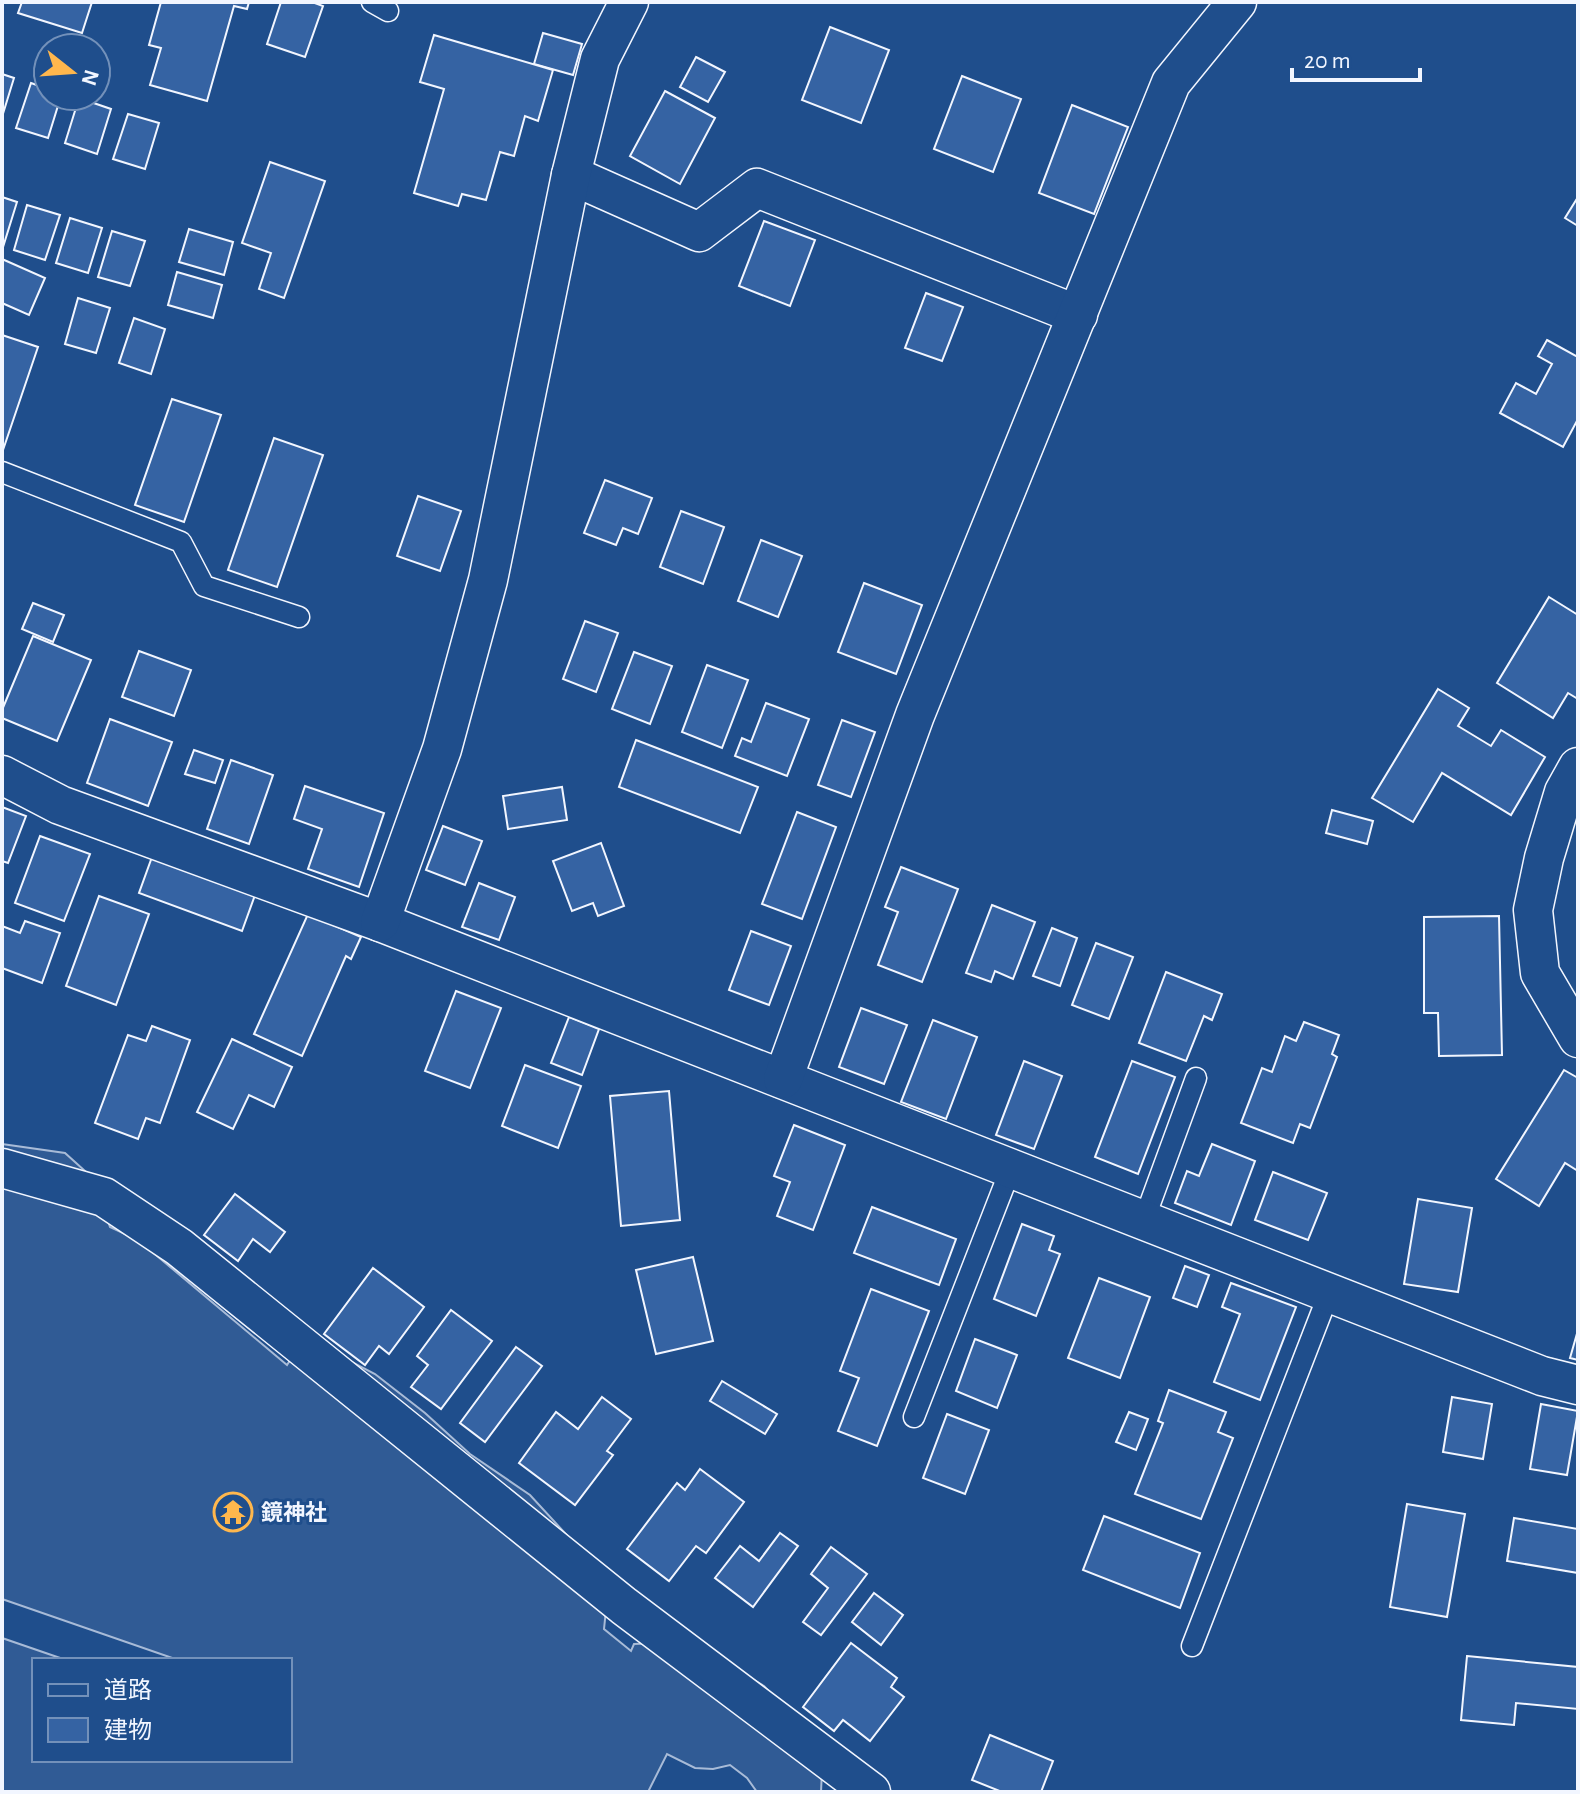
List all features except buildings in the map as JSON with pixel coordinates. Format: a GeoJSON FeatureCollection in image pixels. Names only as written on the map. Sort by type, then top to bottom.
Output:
{"type":"FeatureCollection","features":[{"type":"Feature","properties":{"kind":"street"},"geometry":{"type":"LineString","coordinates":[[380,922],[442,749],[488,580],[571,175],[600,59],[629,2]]}},
{"type":"Feature","properties":{"kind":"street"},"geometry":{"type":"LineString","coordinates":[[783,1079],[915,715],[1171,83],[1237,2]]}},
{"type":"Feature","properties":{"kind":"street"},"geometry":{"type":"LineString","coordinates":[[571,175],[699,232],[757,188],[1078,315]]}},
{"type":"Feature","properties":{"kind":"street"},"geometry":{"type":"LineString","coordinates":[[1578,767],[1564,792],[1533,910],[1540,973],[1578,1038]]}},
{"type":"Feature","properties":{"kind":"street"},"geometry":{"type":"LineString","coordinates":[[2,775],[60,805],[380,922],[1542,1376],[1578,1385]]}},
{"type":"Feature","properties":{"kind":"street"},"geometry":{"type":"LineString","coordinates":[[2,1168],[104,1197],[179,1247],[624,1606],[871,1792]]}},
{"type":"Feature","properties":{"kind":"lane"},"geometry":{"type":"LineString","coordinates":[[2,472],[181,542],[204,586],[299,617]]}},
{"type":"Feature","properties":{"kind":"lane"},"geometry":{"type":"LineString","coordinates":[[1144,1220],[1196,1078]]}},
{"type":"Feature","properties":{"kind":"lane"},"geometry":{"type":"LineString","coordinates":[[914,1417],[1011,1168]]}},
{"type":"Feature","properties":{"kind":"lane"},"geometry":{"type":"LineString","coordinates":[[1192,1646],[1329,1293]]}},
{"type":"Feature","properties":{"kind":"shaded area","name":"鏡神社"},"geometry":{"type":"Polygon","coordinates":[[[2,1144],[65,1153],[95,1180],[110,1227],[138,1240],[287,1365],[294,1354],[329,1350],[375,1374],[470,1454],[530,1495],[609,1581],[604,1629],[631,1651],[634,1644],[688,1642],[764,1686],[823,1749],[821,1792],[757,1792],[747,1778],[730,1765],[713,1769],[695,1768],[667,1754],[648,1792],[2,1792],[2,1638],[60,1658],[32,1658],[32,1762],[292,1762],[292,1658],[172,1658],[2,1599],[2,1144]]]}},
{"type":"Feature","properties":{"kind":"place","name":"鏡神社"},"geometry":{"type":"Point","coordinates":[233,1512]}}]}
